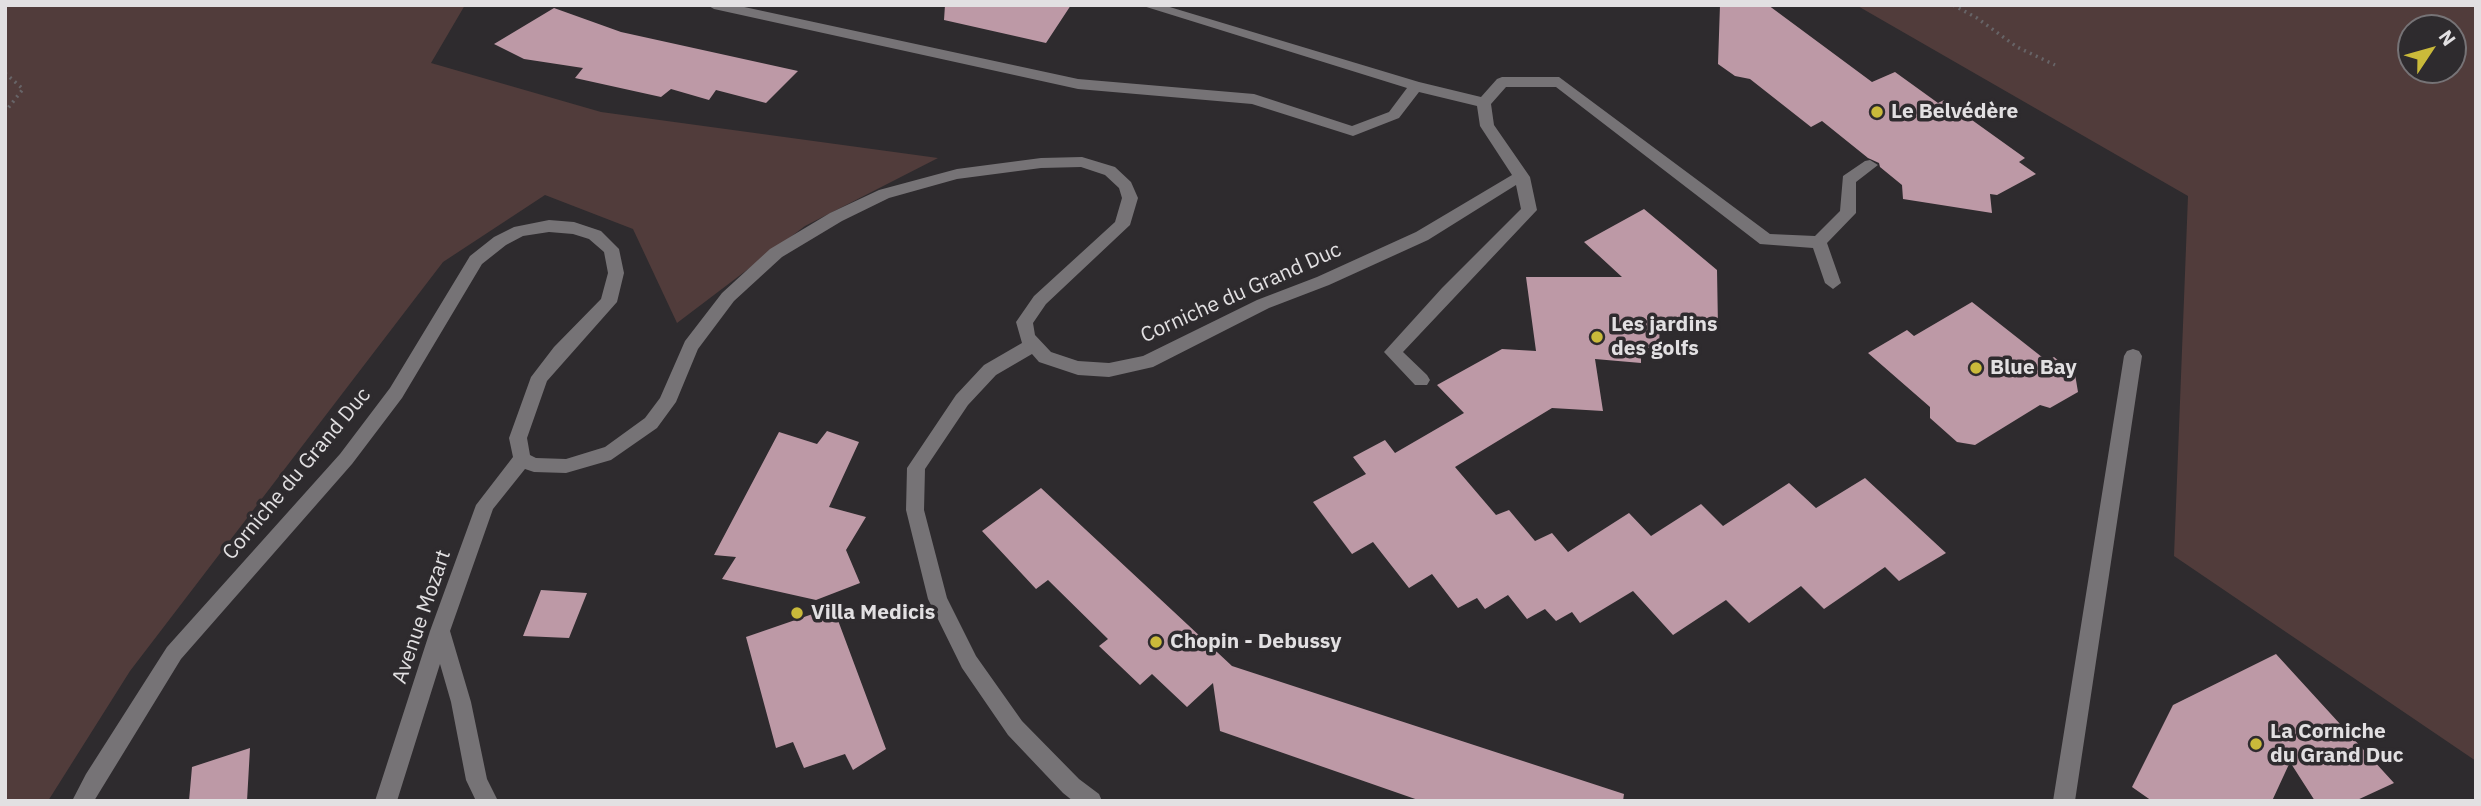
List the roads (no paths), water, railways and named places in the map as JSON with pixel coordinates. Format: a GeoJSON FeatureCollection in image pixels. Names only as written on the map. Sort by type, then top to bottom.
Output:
{"type":"FeatureCollection","features":[{"type":"Feature","properties":{"kind":"street"},"geometry":{"type":"LineString","coordinates":[[714,5],[1078,84],[1254,99],[1353,131],[1394,116],[1416,86]]}},
{"type":"Feature","properties":{"kind":"street"},"geometry":{"type":"LineString","coordinates":[[1147,5],[1416,86],[1484,103]]}},
{"type":"Feature","properties":{"kind":"street"},"geometry":{"type":"LineString","coordinates":[[1421,380],[1393,352],[1529,210],[1522,177],[1487,126],[1484,103],[1502,82],[1559,82],[1766,240],[1819,242],[1848,213],[1848,180],[1870,165]]}},
{"type":"Feature","properties":{"kind":"street"},"geometry":{"type":"LineString","coordinates":[[522,459],[534,465],[566,466],[611,453],[651,423],[667,402],[691,346],[728,297],[776,253],[836,217],[884,194],[957,174],[1041,163],[1082,162],[1110,171],[1126,186],[1130,198],[1122,225],[1040,300],[1024,322],[1027,338],[1033,345],[990,370],[962,400],[916,468],[915,510],[938,599],[969,662],[1015,728],[1071,786],[1091,801]]}},
{"type":"Feature","properties":{"kind":"street","name":"Corniche du Grand Duc"},"geometry":{"type":"LineString","coordinates":[[1033,345],[1045,357],[1078,368],[1109,370],[1147,362],[1263,304],[1323,281],[1422,236],[1508,182],[1522,177]]}},
{"type":"Feature","properties":{"kind":"street","name":"Corniche du Grand Duc"},"geometry":{"type":"LineString","coordinates":[[83,801],[174,653],[346,459],[396,393],[475,260],[500,241],[520,231],[549,226],[574,228],[595,235],[611,249],[616,273],[609,302],[560,352],[540,377],[518,438],[522,459]]}},
{"type":"Feature","properties":{"kind":"street"},"geometry":{"type":"LineString","coordinates":[[1819,242],[1833,283]]}},
{"type":"Feature","properties":{"kind":"street"},"geometry":{"type":"LineString","coordinates":[[2063,801],[2133,356]]}},
{"type":"Feature","properties":{"kind":"street","name":"Avenue Mozart"},"geometry":{"type":"LineString","coordinates":[[386,801],[440,631],[485,505],[522,459]]}},
{"type":"Feature","properties":{"kind":"street"},"geometry":{"type":"LineString","coordinates":[[440,631],[461,702],[477,780],[486,801]]}},
{"type":"Feature","properties":{"kind":"place","name":"Le Belvédère"},"geometry":{"type":"Point","coordinates":[1877,112]}},
{"type":"Feature","properties":{"kind":"place","name":"Les jardins des golfs"},"geometry":{"type":"Point","coordinates":[1597,337]}},
{"type":"Feature","properties":{"kind":"place","name":"Blue Bay"},"geometry":{"type":"Point","coordinates":[1976,368]}},
{"type":"Feature","properties":{"kind":"place","name":"Villa Medicis"},"geometry":{"type":"Point","coordinates":[797,613]}},
{"type":"Feature","properties":{"kind":"place","name":"Chopin - Debussy"},"geometry":{"type":"Point","coordinates":[1156,642]}},
{"type":"Feature","properties":{"kind":"place","name":"La Corniche du Grand Duc"},"geometry":{"type":"Point","coordinates":[2256,744]}}]}
